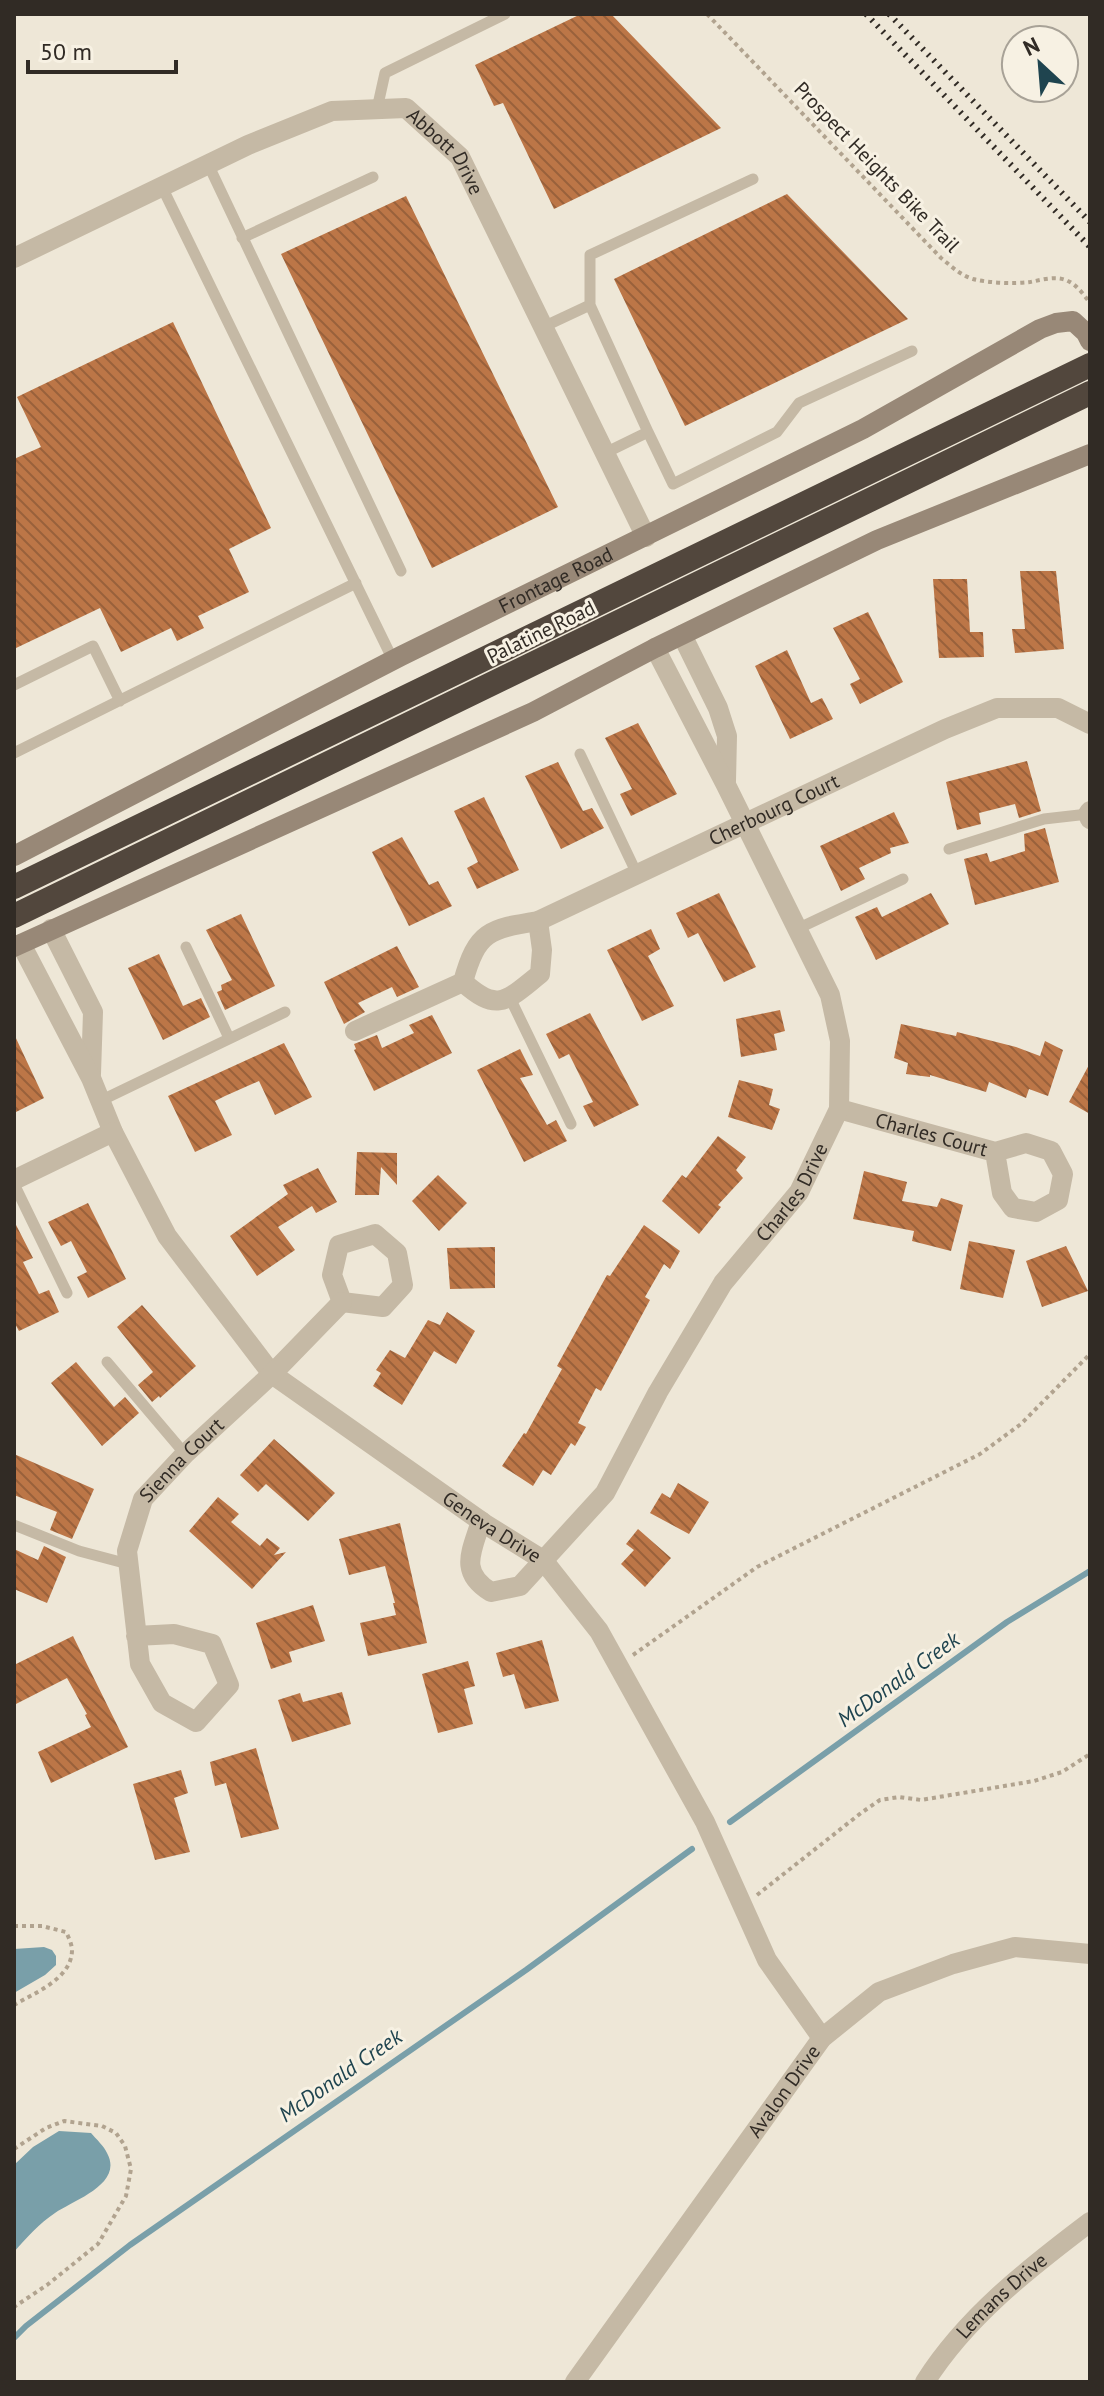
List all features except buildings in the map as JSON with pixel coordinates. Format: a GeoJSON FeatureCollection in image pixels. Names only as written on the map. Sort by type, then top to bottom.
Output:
{"type":"FeatureCollection","features":[{"type":"Feature","properties":{"kind":"highway","name":"Palatine Road"},"geometry":{"type":"LineString","coordinates":[[14,887],[1090,365]]}},
{"type":"Feature","properties":{"kind":"highway","name":"Palatine Road"},"geometry":{"type":"LineString","coordinates":[[14,916],[1090,393]]}},
{"type":"Feature","properties":{"kind":"street","name":"Abbott Drive"},"geometry":{"type":"LineString","coordinates":[[14,258],[248,145],[332,111],[406,108],[460,157],[646,537]]}},
{"type":"Feature","properties":{"kind":"street","name":"Frontage Road"},"geometry":{"type":"LineString","coordinates":[[14,856],[393,660],[863,429],[1040,329],[1073,321],[1090,341]]}},
{"type":"Feature","properties":{"kind":"street"},"geometry":{"type":"LineString","coordinates":[[17,945],[533,712],[655,648],[877,540],[1090,454]]}},
{"type":"Feature","properties":{"kind":"street","name":"Charles Drive"},"geometry":{"type":"LineString","coordinates":[[682,635],[718,708],[727,736],[726,785]]}},
{"type":"Feature","properties":{"kind":"street","name":"Charles Drive"},"geometry":{"type":"LineString","coordinates":[[481,1521],[468,1564],[473,1576],[479,1585],[491,1592],[520,1586],[605,1493],[658,1392],[723,1283],[799,1192],[839,1109],[840,1041],[830,995],[655,648]]}},
{"type":"Feature","properties":{"kind":"street","name":"Cherbourg Court"},"geometry":{"type":"LineString","coordinates":[[463,982],[470,956],[485,935],[538,921],[945,729],[997,708],[1058,708],[1090,724]]}},
{"type":"Feature","properties":{"kind":"street"},"geometry":{"type":"LineString","coordinates":[[355,1031],[463,982],[481,998],[498,1002],[510,998],[540,974],[542,950],[538,921]]}},
{"type":"Feature","properties":{"kind":"street","name":"Geneva Drive"},"geometry":{"type":"LineString","coordinates":[[51,929],[93,1012],[91,1078]]}},
{"type":"Feature","properties":{"kind":"street","name":"Geneva Drive"},"geometry":{"type":"LineString","coordinates":[[17,945],[91,1078],[113,1132],[167,1236],[272,1374],[481,1521],[543,1560],[599,1631],[705,1822],[767,1960],[822,2038]]}},
{"type":"Feature","properties":{"kind":"street","name":"Charles Court"},"geometry":{"type":"LineString","coordinates":[[839,1109],[995,1152],[1026,1143],[1051,1151],[1063,1174],[1058,1200],[1036,1212],[1013,1208],[1002,1193],[995,1152]]}},
{"type":"Feature","properties":{"kind":"street"},"geometry":{"type":"LineString","coordinates":[[14,1182],[113,1132]]}},
{"type":"Feature","properties":{"kind":"street","name":"Sienna Court"},"geometry":{"type":"LineString","coordinates":[[136,1636],[174,1634],[212,1644],[229,1685],[196,1722],[162,1703],[140,1664],[136,1636],[127,1551],[143,1499],[185,1454],[272,1374],[342,1302]]}},
{"type":"Feature","properties":{"kind":"street","name":"Avalon Drive"},"geometry":{"type":"LineString","coordinates":[[575,2382],[822,2038],[879,1992],[953,1964],[1015,1947],[1090,1954]]}},
{"type":"Feature","properties":{"kind":"street","name":"Lemans Drive"},"geometry":{"type":"LineString","coordinates":[[925,2382],[937,2363],[989,2304],[1090,2222]]}},
{"type":"Feature","properties":{"kind":"lane"},"geometry":{"type":"LineString","coordinates":[[377,109],[385,73],[505,14]]}},
{"type":"Feature","properties":{"kind":"lane"},"geometry":{"type":"LineString","coordinates":[[208,164],[401,571]]}},
{"type":"Feature","properties":{"kind":"lane"},"geometry":{"type":"LineString","coordinates":[[242,238],[373,177]]}},
{"type":"Feature","properties":{"kind":"lane"},"geometry":{"type":"LineString","coordinates":[[753,179],[590,255],[590,305],[673,484],[777,432],[799,403],[912,351]]}},
{"type":"Feature","properties":{"kind":"lane"},"geometry":{"type":"LineString","coordinates":[[162,187],[393,660]]}},
{"type":"Feature","properties":{"kind":"lane"},"geometry":{"type":"LineString","coordinates":[[543,327],[590,305]]}},
{"type":"Feature","properties":{"kind":"lane"},"geometry":{"type":"LineString","coordinates":[[605,453],[648,432]]}},
{"type":"Feature","properties":{"kind":"lane"},"geometry":{"type":"LineString","coordinates":[[14,753],[356,583]]}},
{"type":"Feature","properties":{"kind":"lane"},"geometry":{"type":"LineString","coordinates":[[14,685],[93,646],[120,701]]}},
{"type":"Feature","properties":{"kind":"lane"},"geometry":{"type":"LineString","coordinates":[[580,754],[637,874]]}},
{"type":"Feature","properties":{"kind":"lane"},"geometry":{"type":"LineString","coordinates":[[949,849],[1044,819],[1089,815]]}},
{"type":"Feature","properties":{"kind":"lane"},"geometry":{"type":"LineString","coordinates":[[797,929],[903,879]]}},
{"type":"Feature","properties":{"kind":"lane"},"geometry":{"type":"LineString","coordinates":[[186,947],[229,1038]]}},
{"type":"Feature","properties":{"kind":"lane"},"geometry":{"type":"LineString","coordinates":[[510,998],[571,1124]]}},
{"type":"Feature","properties":{"kind":"lane"},"geometry":{"type":"LineString","coordinates":[[100,1101],[285,1012]]}},
{"type":"Feature","properties":{"kind":"lane"},"geometry":{"type":"LineString","coordinates":[[14,1182],[67,1293]]}},
{"type":"Feature","properties":{"kind":"lane"},"geometry":{"type":"LineString","coordinates":[[107,1362],[185,1454]]}},
{"type":"Feature","properties":{"kind":"lane"},"geometry":{"type":"LineString","coordinates":[[14,1525],[79,1551],[128,1564]]}},
{"type":"Feature","properties":{"kind":"path","name":"Prospect Heights Bike Trail"},"geometry":{"type":"LineString","coordinates":[[707,14],[941,258],[963,276],[1003,282],[1047,278],[1067,280],[1090,303]]}},
{"type":"Feature","properties":{"kind":"path"},"geometry":{"type":"LineString","coordinates":[[618,1666],[757,1567],[980,1454],[1021,1424],[1090,1354]]}},
{"type":"Feature","properties":{"kind":"path"},"geometry":{"type":"LineString","coordinates":[[743,1906],[880,1800],[899,1797],[921,1800],[1034,1781],[1062,1772],[1090,1754]]}},
{"type":"Feature","properties":{"kind":"path"},"geometry":{"type":"LineString","coordinates":[[14,1926],[42,1926],[66,1932],[73,1949],[69,1963],[57,1979],[14,2005]]}},
{"type":"Feature","properties":{"kind":"path"},"geometry":{"type":"LineString","coordinates":[[14,2149],[46,2128],[64,2121],[102,2126],[116,2133],[125,2146],[131,2169],[126,2196],[98,2244],[14,2307]]}},
{"type":"Feature","properties":{"kind":"water"},"geometry":{"type":"Polygon","coordinates":[[[44,1947],[56,1956],[56,1965],[14,1993],[14,1949],[44,1947]]]}},
{"type":"Feature","properties":{"kind":"water"},"geometry":{"type":"Polygon","coordinates":[[[59,2131],[91,2133],[107,2153],[109,2174],[94,2190],[44,2221],[14,2252],[14,2165],[33,2147],[59,2131]]]}},
{"type":"Feature","properties":{"kind":"waterway","name":"McDonald Creek"},"geometry":{"type":"LineString","coordinates":[[730,1822],[1007,1622],[1090,1571]]}},
{"type":"Feature","properties":{"kind":"waterway","name":"McDonald Creek"},"geometry":{"type":"LineString","coordinates":[[14,2338],[130,2245],[526,1970],[692,1849]]}},
{"type":"Feature","properties":{"kind":"railway"},"geometry":{"type":"LineString","coordinates":[[866,14],[1090,247]]}},
{"type":"Feature","properties":{"kind":"railway"},"geometry":{"type":"LineString","coordinates":[[889,14],[1090,222]]}}]}
